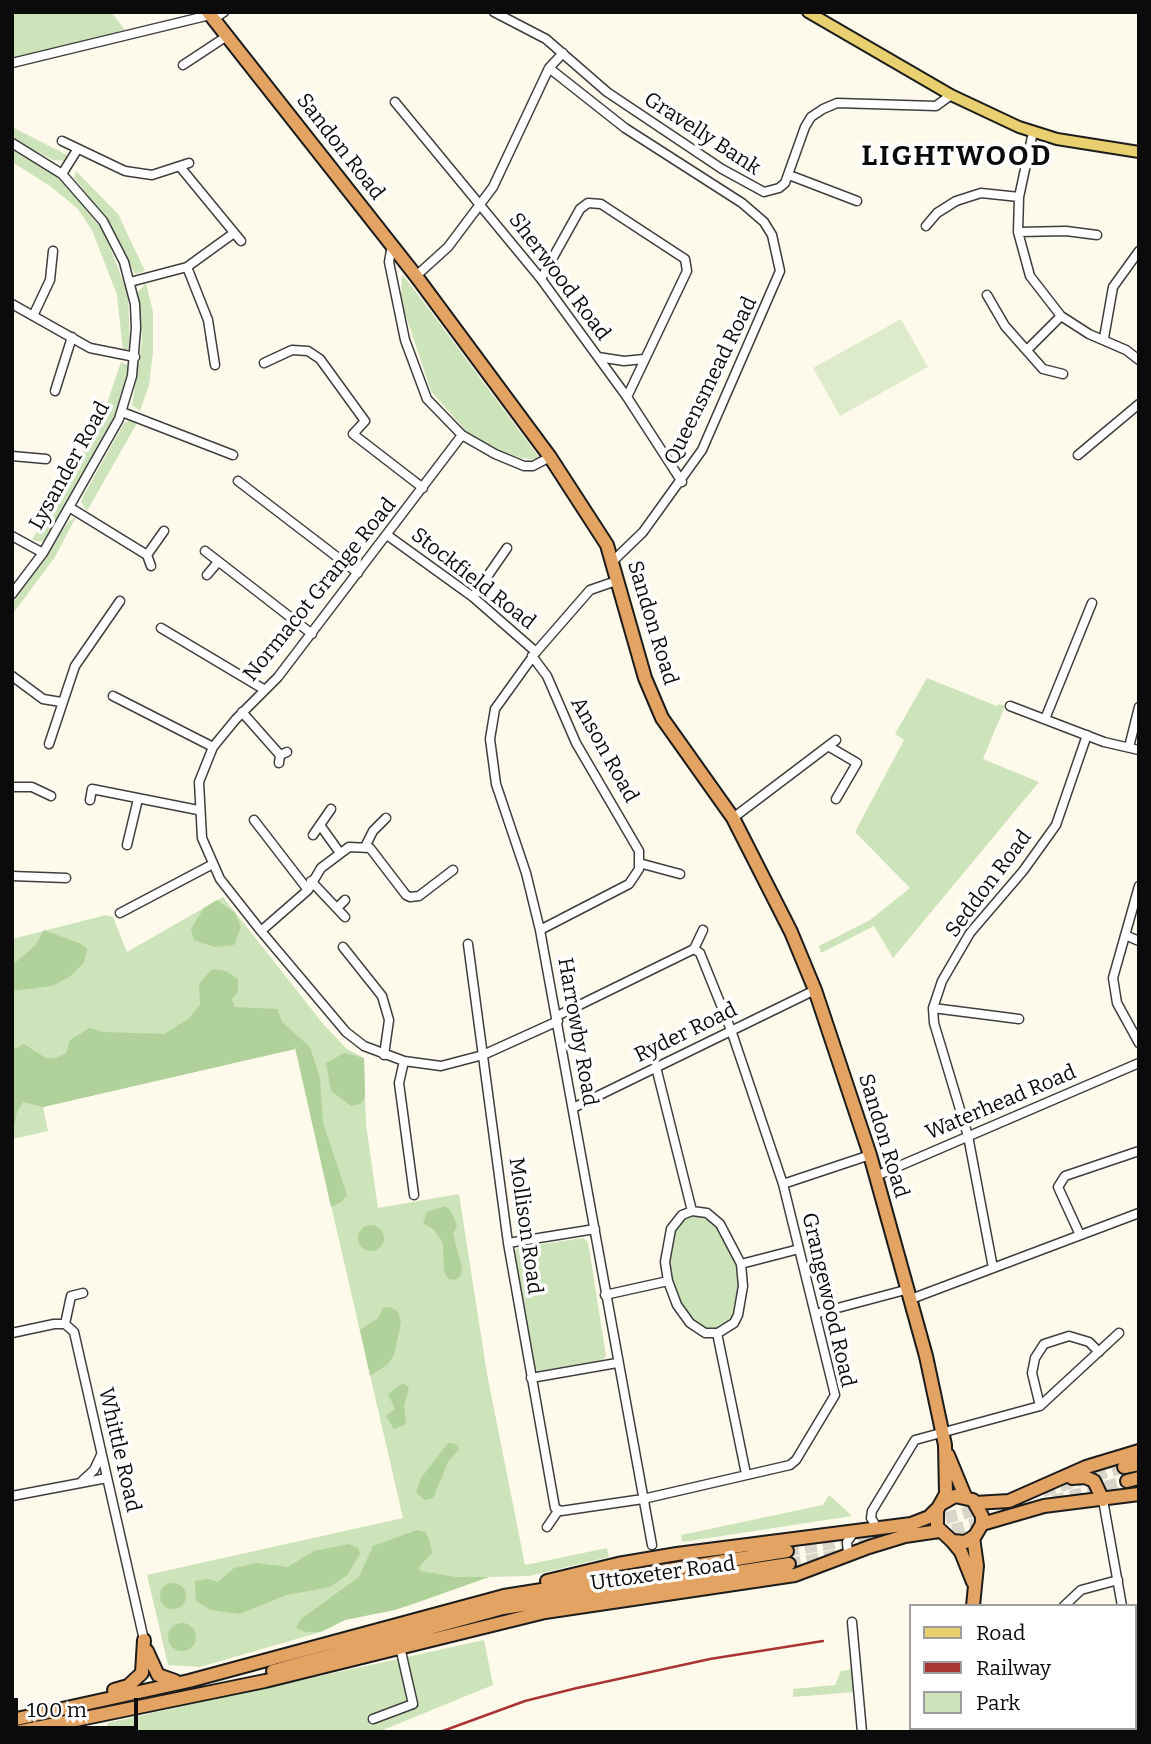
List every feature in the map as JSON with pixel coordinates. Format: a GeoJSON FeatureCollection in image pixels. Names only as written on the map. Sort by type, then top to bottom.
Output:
{"type":"FeatureCollection","features":[{"type":"Feature","properties":{"kind":"highway","name":"Sandon Road"},"geometry":{"type":"LineString","coordinates":[[214,15],[227,36],[416,276],[550,457],[594,522],[613,561],[645,678],[662,718],[733,818],[791,932],[815,990],[870,1155],[910,1294],[945,1445],[946,1494],[940,1506]]}},
{"type":"Feature","properties":{"kind":"highway","name":"Sandon Road"},"geometry":{"type":"LineString","coordinates":[[945,1445],[970,1499]]}},
{"type":"Feature","properties":{"kind":"highway"},"geometry":{"type":"LineString","coordinates":[[1055,1481],[1139,1451]]}},
{"type":"Feature","properties":{"kind":"highway"},"geometry":{"type":"LineString","coordinates":[[1130,1475],[1139,1464]]}},
{"type":"Feature","properties":{"kind":"highway"},"geometry":{"type":"LineString","coordinates":[[1055,1481],[1090,1478],[1102,1492],[1104,1500]]}},
{"type":"Feature","properties":{"kind":"highway","name":"Uttoxeter Road"},"geometry":{"type":"LineString","coordinates":[[504,1596],[569,1575],[677,1554],[911,1524],[929,1517],[955,1496],[1009,1501],[1055,1481]]}},
{"type":"Feature","properties":{"kind":"highway"},"geometry":{"type":"LineString","coordinates":[[982,1524],[1044,1506],[1139,1494]]}},
{"type":"Feature","properties":{"kind":"highway"},"geometry":{"type":"LineString","coordinates":[[951,1541],[965,1542],[973,1537],[982,1524],[982,1516],[970,1499]]}},
{"type":"Feature","properties":{"kind":"highway"},"geometry":{"type":"LineString","coordinates":[[940,1506],[936,1518],[939,1531],[961,1552],[973,1583]]}},
{"type":"Feature","properties":{"kind":"highway","name":"Uttoxeter Road"},"geometry":{"type":"LineString","coordinates":[[199,1692],[265,1681],[479,1626],[576,1606],[795,1575],[905,1536],[939,1531]]}},
{"type":"Feature","properties":{"kind":"highway"},"geometry":{"type":"LineString","coordinates":[[973,1537],[977,1566],[973,1583],[973,1604]]}},
{"type":"Feature","properties":{"kind":"highway"},"geometry":{"type":"LineString","coordinates":[[12,1720],[188,1681],[504,1596],[788,1557],[503,1608],[199,1692],[17,1732]]}},
{"type":"Feature","properties":{"kind":"highway"},"geometry":{"type":"LineString","coordinates":[[144,1640],[150,1661],[162,1679],[188,1681]]}},
{"type":"Feature","properties":{"kind":"highway"},"geometry":{"type":"LineString","coordinates":[[12,1720],[128,1686],[142,1673],[144,1640]]}},
{"type":"Feature","properties":{"kind":"main road"},"geometry":{"type":"LineString","coordinates":[[808,12],[951,95],[1033,132],[1139,152]]}},
{"type":"Feature","properties":{"kind":"street","name":"Gravelly Bank"},"geometry":{"type":"LineString","coordinates":[[494,12],[546,39],[607,92],[756,191],[779,188],[789,175],[805,127],[811,117],[822,109],[837,103],[936,106],[951,95]]}},
{"type":"Feature","properties":{"kind":"street"},"geometry":{"type":"LineString","coordinates":[[12,64],[214,15]]}},
{"type":"Feature","properties":{"kind":"street"},"geometry":{"type":"LineString","coordinates":[[183,65],[227,36]]}},
{"type":"Feature","properties":{"kind":"street"},"geometry":{"type":"LineString","coordinates":[[416,276],[448,247],[493,187],[550,68],[563,53]]}},
{"type":"Feature","properties":{"kind":"street","name":"Queensmead Road"},"geometry":{"type":"LineString","coordinates":[[550,68],[625,128],[742,203],[764,222],[772,235],[780,271],[714,425],[681,482],[643,532],[613,561]]}},
{"type":"Feature","properties":{"kind":"street","name":"Sherwood Road"},"geometry":{"type":"LineString","coordinates":[[395,102],[541,279],[626,397],[681,482]]}},
{"type":"Feature","properties":{"kind":"street"},"geometry":{"type":"LineString","coordinates":[[1033,132],[1019,197],[1018,232],[1030,276],[1061,316],[1139,360]]}},
{"type":"Feature","properties":{"kind":"street"},"geometry":{"type":"LineString","coordinates":[[62,141],[125,171],[152,175],[185,166],[241,241]]}},
{"type":"Feature","properties":{"kind":"street","name":"Lysander Road"},"geometry":{"type":"LineString","coordinates":[[12,144],[62,174],[103,221],[115,241],[135,304],[135,356],[122,412],[43,553],[12,594]]}},
{"type":"Feature","properties":{"kind":"street"},"geometry":{"type":"LineString","coordinates":[[62,174],[77,150]]}},
{"type":"Feature","properties":{"kind":"street"},"geometry":{"type":"LineString","coordinates":[[789,175],[857,201]]}},
{"type":"Feature","properties":{"kind":"street"},"geometry":{"type":"LineString","coordinates":[[926,226],[946,207],[981,193],[1019,197]]}},
{"type":"Feature","properties":{"kind":"street"},"geometry":{"type":"LineString","coordinates":[[541,279],[580,209],[588,203],[601,204],[685,259],[687,271],[626,397]]}},
{"type":"Feature","properties":{"kind":"street"},"geometry":{"type":"LineString","coordinates":[[1018,232],[1092,231]]}},
{"type":"Feature","properties":{"kind":"street"},"geometry":{"type":"LineString","coordinates":[[130,282],[187,267],[234,233]]}},
{"type":"Feature","properties":{"kind":"street"},"geometry":{"type":"LineString","coordinates":[[392,245],[389,262],[405,340],[427,399],[462,435],[495,454],[524,466],[533,466],[550,457]]}},
{"type":"Feature","properties":{"kind":"street"},"geometry":{"type":"LineString","coordinates":[[33,316],[50,280],[53,251]]}},
{"type":"Feature","properties":{"kind":"street"},"geometry":{"type":"LineString","coordinates":[[1104,338],[1113,286],[1139,251]]}},
{"type":"Feature","properties":{"kind":"street"},"geometry":{"type":"LineString","coordinates":[[187,267],[208,320],[215,365]]}},
{"type":"Feature","properties":{"kind":"street"},"geometry":{"type":"LineString","coordinates":[[986,295],[1005,326],[1043,369],[1063,373]]}},
{"type":"Feature","properties":{"kind":"street"},"geometry":{"type":"LineString","coordinates":[[12,304],[90,348],[135,356]]}},
{"type":"Feature","properties":{"kind":"street"},"geometry":{"type":"LineString","coordinates":[[1027,350],[1061,316]]}},
{"type":"Feature","properties":{"kind":"street"},"geometry":{"type":"LineString","coordinates":[[54,391],[72,337]]}},
{"type":"Feature","properties":{"kind":"street"},"geometry":{"type":"LineString","coordinates":[[264,363],[292,350],[308,351],[320,359],[365,421],[353,434],[423,488]]}},
{"type":"Feature","properties":{"kind":"street"},"geometry":{"type":"LineString","coordinates":[[598,357],[624,361],[644,359]]}},
{"type":"Feature","properties":{"kind":"street"},"geometry":{"type":"LineString","coordinates":[[1083,455],[1139,404]]}},
{"type":"Feature","properties":{"kind":"street"},"geometry":{"type":"LineString","coordinates":[[122,412],[233,455]]}},
{"type":"Feature","properties":{"kind":"street"},"geometry":{"type":"LineString","coordinates":[[1131,412],[1139,420]]}},
{"type":"Feature","properties":{"kind":"street","name":"Normacot Grange Road"},"geometry":{"type":"LineString","coordinates":[[462,435],[312,634],[213,747],[199,782],[198,810],[202,838],[220,879],[346,1032],[364,1046],[404,1061],[440,1066],[483,1055],[694,949]]}},
{"type":"Feature","properties":{"kind":"street"},"geometry":{"type":"LineString","coordinates":[[12,456],[46,459]]}},
{"type":"Feature","properties":{"kind":"street"},"geometry":{"type":"LineString","coordinates":[[238,481],[358,573]]}},
{"type":"Feature","properties":{"kind":"street"},"geometry":{"type":"LineString","coordinates":[[69,507],[147,555],[151,566]]}},
{"type":"Feature","properties":{"kind":"street"},"geometry":{"type":"LineString","coordinates":[[147,555],[163,533],[171,540]]}},
{"type":"Feature","properties":{"kind":"street","name":"Stockfield Road"},"geometry":{"type":"LineString","coordinates":[[387,535],[473,597],[534,654]]}},
{"type":"Feature","properties":{"kind":"street"},"geometry":{"type":"LineString","coordinates":[[12,536],[43,553]]}},
{"type":"Feature","properties":{"kind":"street"},"geometry":{"type":"LineString","coordinates":[[473,597],[507,548]]}},
{"type":"Feature","properties":{"kind":"street"},"geometry":{"type":"LineString","coordinates":[[205,551],[312,634]]}},
{"type":"Feature","properties":{"kind":"street"},"geometry":{"type":"LineString","coordinates":[[208,575],[218,562]]}},
{"type":"Feature","properties":{"kind":"street","name":"Harrowby Road"},"geometry":{"type":"LineString","coordinates":[[619,580],[590,590],[534,654],[495,709],[489,739],[496,784],[526,873],[558,1019],[617,1363],[652,1545]]}},
{"type":"Feature","properties":{"kind":"street"},"geometry":{"type":"LineString","coordinates":[[49,744],[75,666],[120,601]]}},
{"type":"Feature","properties":{"kind":"street"},"geometry":{"type":"LineString","coordinates":[[1045,719],[1092,603]]}},
{"type":"Feature","properties":{"kind":"street"},"geometry":{"type":"LineString","coordinates":[[161,628],[265,690]]}},
{"type":"Feature","properties":{"kind":"street","name":"Anson Road"},"geometry":{"type":"LineString","coordinates":[[534,654],[547,676],[576,743],[635,838],[639,863]]}},
{"type":"Feature","properties":{"kind":"street"},"geometry":{"type":"LineString","coordinates":[[12,676],[43,699],[61,702]]}},
{"type":"Feature","properties":{"kind":"street"},"geometry":{"type":"LineString","coordinates":[[113,696],[213,747]]}},
{"type":"Feature","properties":{"kind":"street"},"geometry":{"type":"LineString","coordinates":[[1010,706],[1087,735],[1139,750]]}},
{"type":"Feature","properties":{"kind":"street"},"geometry":{"type":"LineString","coordinates":[[1129,747],[1139,707]]}},
{"type":"Feature","properties":{"kind":"street"},"geometry":{"type":"LineString","coordinates":[[242,712],[282,757]]}},
{"type":"Feature","properties":{"kind":"street","name":"Seddon Road"},"geometry":{"type":"LineString","coordinates":[[933,1009],[942,981],[970,933],[1023,872],[1056,825],[1087,735]]}},
{"type":"Feature","properties":{"kind":"street"},"geometry":{"type":"LineString","coordinates":[[733,818],[832,743],[857,763],[836,799]]}},
{"type":"Feature","properties":{"kind":"street"},"geometry":{"type":"LineString","coordinates":[[90,800],[95,779]]}},
{"type":"Feature","properties":{"kind":"street"},"geometry":{"type":"LineString","coordinates":[[12,788],[32,787],[51,796]]}},
{"type":"Feature","properties":{"kind":"street"},"geometry":{"type":"LineString","coordinates":[[92,789],[198,810]]}},
{"type":"Feature","properties":{"kind":"street"},"geometry":{"type":"LineString","coordinates":[[127,845],[138,799]]}},
{"type":"Feature","properties":{"kind":"street"},"geometry":{"type":"LineString","coordinates":[[313,835],[331,809]]}},
{"type":"Feature","properties":{"kind":"street"},"geometry":{"type":"LineString","coordinates":[[365,847],[373,831],[386,818]]}},
{"type":"Feature","properties":{"kind":"street"},"geometry":{"type":"LineString","coordinates":[[254,820],[309,886],[345,917]]}},
{"type":"Feature","properties":{"kind":"street"},"geometry":{"type":"LineString","coordinates":[[320,825],[340,853]]}},
{"type":"Feature","properties":{"kind":"street"},"geometry":{"type":"LineString","coordinates":[[261,931],[349,847],[370,848],[410,897],[419,895],[453,870]]}},
{"type":"Feature","properties":{"kind":"street"},"geometry":{"type":"LineString","coordinates":[[540,930],[629,884],[639,869],[639,863],[680,874]]}},
{"type":"Feature","properties":{"kind":"street"},"geometry":{"type":"LineString","coordinates":[[120,912],[214,864]]}},
{"type":"Feature","properties":{"kind":"street"},"geometry":{"type":"LineString","coordinates":[[12,876],[66,878]]}},
{"type":"Feature","properties":{"kind":"street"},"geometry":{"type":"LineString","coordinates":[[1139,886],[1113,978],[1118,1003],[1139,1043]]}},
{"type":"Feature","properties":{"kind":"street"},"geometry":{"type":"LineString","coordinates":[[337,908],[345,900]]}},
{"type":"Feature","properties":{"kind":"street"},"geometry":{"type":"LineString","coordinates":[[694,949],[703,930]]}},
{"type":"Feature","properties":{"kind":"street"},"geometry":{"type":"LineString","coordinates":[[1125,935],[1139,941]]}},
{"type":"Feature","properties":{"kind":"street","name":"Mollison Road"},"geometry":{"type":"LineString","coordinates":[[468,944],[508,1243],[531,1378],[558,1511]]}},
{"type":"Feature","properties":{"kind":"street"},"geometry":{"type":"LineString","coordinates":[[343,947],[382,996],[389,1020],[384,1055]]}},
{"type":"Feature","properties":{"kind":"street","name":"Grangewood Road"},"geometry":{"type":"LineString","coordinates":[[643,1499],[796,1460],[834,1401],[835,1395],[783,1184],[731,1030],[700,953],[694,949]]}},
{"type":"Feature","properties":{"kind":"street","name":"Ryder Road"},"geometry":{"type":"LineString","coordinates":[[573,1108],[815,990]]}},
{"type":"Feature","properties":{"kind":"street"},"geometry":{"type":"LineString","coordinates":[[993,1268],[968,1136],[934,1023],[933,1009],[1019,1019]]}},
{"type":"Feature","properties":{"kind":"street"},"geometry":{"type":"LineString","coordinates":[[404,1061],[399,1083],[414,1195]]}},
{"type":"Feature","properties":{"kind":"street","name":"Waterhead Road"},"geometry":{"type":"LineString","coordinates":[[876,1176],[1139,1063]]}},
{"type":"Feature","properties":{"kind":"street"},"geometry":{"type":"LineString","coordinates":[[656,1067],[692,1211]]}},
{"type":"Feature","properties":{"kind":"street"},"geometry":{"type":"LineString","coordinates":[[1080,1235],[1058,1187],[1065,1176],[1139,1151]]}},
{"type":"Feature","properties":{"kind":"street"},"geometry":{"type":"LineString","coordinates":[[783,1184],[870,1155]]}},
{"type":"Feature","properties":{"kind":"street"},"geometry":{"type":"LineString","coordinates":[[692,1211],[707,1213],[720,1224],[733,1244],[741,1265],[743,1286],[738,1315],[726,1330],[717,1334],[705,1333],[690,1323],[677,1305],[668,1281],[665,1262],[670,1229],[681,1215],[692,1211]]}},
{"type":"Feature","properties":{"kind":"street"},"geometry":{"type":"LineString","coordinates":[[815,1314],[910,1294],[993,1268],[1139,1213]]}},
{"type":"Feature","properties":{"kind":"street"},"geometry":{"type":"LineString","coordinates":[[508,1243],[595,1229]]}},
{"type":"Feature","properties":{"kind":"street"},"geometry":{"type":"LineString","coordinates":[[741,1265],[799,1249]]}},
{"type":"Feature","properties":{"kind":"street"},"geometry":{"type":"LineString","coordinates":[[606,1295],[668,1281]]}},
{"type":"Feature","properties":{"kind":"street"},"geometry":{"type":"LineString","coordinates":[[12,1333],[65,1324],[71,1296],[83,1293]]}},
{"type":"Feature","properties":{"kind":"street","name":"Whittle Road"},"geometry":{"type":"LineString","coordinates":[[65,1324],[76,1336],[144,1640]]}},
{"type":"Feature","properties":{"kind":"street"},"geometry":{"type":"LineString","coordinates":[[878,1529],[871,1518],[872,1511],[915,1440],[1040,1406],[1119,1333]]}},
{"type":"Feature","properties":{"kind":"street"},"geometry":{"type":"LineString","coordinates":[[717,1334],[746,1474]]}},
{"type":"Feature","properties":{"kind":"street"},"geometry":{"type":"LineString","coordinates":[[1040,1406],[1032,1373],[1035,1358],[1044,1344],[1060,1337],[1080,1337],[1100,1352]]}},
{"type":"Feature","properties":{"kind":"street"},"geometry":{"type":"LineString","coordinates":[[531,1378],[617,1363]]}},
{"type":"Feature","properties":{"kind":"street"},"geometry":{"type":"LineString","coordinates":[[83,1480],[98,1464],[102,1454]]}},
{"type":"Feature","properties":{"kind":"street"},"geometry":{"type":"LineString","coordinates":[[12,1496],[83,1480],[107,1478]]}},
{"type":"Feature","properties":{"kind":"street"},"geometry":{"type":"LineString","coordinates":[[547,1527],[558,1511],[643,1499]]}},
{"type":"Feature","properties":{"kind":"street"},"geometry":{"type":"LineString","coordinates":[[1104,1500],[1122,1604]]}},
{"type":"Feature","properties":{"kind":"street"},"geometry":{"type":"LineString","coordinates":[[848,1554],[847,1542],[855,1532]]}},
{"type":"Feature","properties":{"kind":"street"},"geometry":{"type":"LineString","coordinates":[[1066,1604],[1081,1590],[1118,1580]]}},
{"type":"Feature","properties":{"kind":"street"},"geometry":{"type":"LineString","coordinates":[[852,1622],[862,1732]]}},
{"type":"Feature","properties":{"kind":"street"},"geometry":{"type":"LineString","coordinates":[[373,1719],[413,1704],[395,1648]]}},
{"type":"Feature","properties":{"kind":"green space"},"geometry":{"type":"Polygon","coordinates":[[[12,12],[111,12],[125,30],[23,59],[13,58],[12,12]]]}},
{"type":"Feature","properties":{"kind":"green space"},"geometry":{"type":"Polygon","coordinates":[[[12,127],[67,155],[65,161],[53,160],[12,139],[12,127]]]}},
{"type":"Feature","properties":{"kind":"green space"},"geometry":{"type":"Polygon","coordinates":[[[12,150],[56,175],[76,194],[104,232],[128,294],[130,348],[123,351],[117,295],[92,230],[77,208],[50,186],[12,162],[12,150]]]}},
{"type":"Feature","properties":{"kind":"green space"},"geometry":{"type":"Polygon","coordinates":[[[76,171],[118,214],[145,271],[135,274],[107,220],[74,178],[76,171]]]}},
{"type":"Feature","properties":{"kind":"green space"},"geometry":{"type":"Polygon","coordinates":[[[402,274],[541,460],[521,458],[496,450],[466,431],[431,391],[401,301],[402,274]]]}},
{"type":"Feature","properties":{"kind":"green space"},"geometry":{"type":"Polygon","coordinates":[[[146,283],[153,312],[153,352],[149,385],[140,411],[132,405],[142,340],[138,292],[146,283]]]}},
{"type":"Feature","properties":{"kind":"green space"},"geometry":{"type":"Polygon","coordinates":[[[901,319],[928,367],[840,416],[813,368],[901,319]]]}},
{"type":"Feature","properties":{"kind":"green space"},"geometry":{"type":"Polygon","coordinates":[[[121,362],[129,366],[114,419],[47,538],[42,542],[32,540],[102,418],[121,362]]]}},
{"type":"Feature","properties":{"kind":"green space"},"geometry":{"type":"Polygon","coordinates":[[[131,420],[137,423],[87,511],[81,502],[84,495],[124,423],[131,420]]]}},
{"type":"Feature","properties":{"kind":"green space"},"geometry":{"type":"Polygon","coordinates":[[[76,517],[55,557],[12,615],[12,602],[69,521],[76,517]]]}},
{"type":"Feature","properties":{"kind":"green space"},"geometry":{"type":"Polygon","coordinates":[[[927,678],[997,706],[1005,706],[983,759],[1039,782],[893,958],[874,926],[821,953],[819,946],[870,920],[910,888],[855,832],[904,740],[895,734],[927,678]]]}},
{"type":"Feature","properties":{"kind":"green space"},"geometry":{"type":"Polygon","coordinates":[[[223,897],[324,1025],[347,1049],[364,1058],[366,1125],[378,1208],[459,1194],[487,1374],[525,1565],[607,1548],[609,1557],[529,1576],[489,1577],[408,1606],[345,1620],[324,1631],[200,1667],[168,1665],[147,1575],[403,1518],[295,1049],[43,1107],[48,1131],[12,1139],[12,939],[106,915],[113,917],[127,952],[223,897]]]}},
{"type":"Feature","properties":{"kind":"green space"},"geometry":{"type":"Polygon","coordinates":[[[217,900],[235,913],[241,927],[234,945],[214,947],[194,940],[191,929],[204,908],[217,900]]]}},
{"type":"Feature","properties":{"kind":"green space"},"geometry":{"type":"Polygon","coordinates":[[[44,930],[81,944],[87,949],[84,962],[71,976],[52,986],[12,991],[12,965],[35,946],[44,930]]]}},
{"type":"Feature","properties":{"kind":"green space"},"geometry":{"type":"Polygon","coordinates":[[[212,969],[226,971],[238,979],[238,992],[232,999],[235,1007],[277,1009],[282,1022],[310,1047],[320,1078],[323,1123],[347,1195],[341,1202],[331,1207],[295,1046],[295,1049],[43,1107],[23,1102],[17,1112],[12,1136],[12,1050],[24,1044],[46,1058],[56,1058],[66,1053],[70,1040],[90,1028],[102,1032],[164,1034],[188,1019],[200,1005],[199,984],[212,969]]]}},
{"type":"Feature","properties":{"kind":"green space"},"geometry":{"type":"Polygon","coordinates":[[[344,1053],[364,1058],[365,1098],[361,1104],[351,1106],[331,1091],[326,1063],[344,1053]]]}},
{"type":"Feature","properties":{"kind":"green space"},"geometry":{"type":"Polygon","coordinates":[[[445,1206],[451,1211],[457,1226],[453,1234],[462,1268],[461,1275],[455,1280],[448,1279],[444,1271],[443,1243],[434,1230],[423,1223],[427,1212],[445,1206]]]}},
{"type":"Feature","properties":{"kind":"green space"},"geometry":{"type":"Polygon","coordinates":[[[699,1214],[717,1227],[737,1266],[739,1286],[734,1314],[731,1321],[717,1330],[706,1330],[692,1320],[680,1303],[671,1280],[669,1262],[674,1231],[683,1218],[699,1214]]]}},
{"type":"Feature","properties":{"kind":"green space"},"geometry":{"type":"Polygon","coordinates":[[[371,1225],[380,1229],[384,1238],[380,1247],[371,1251],[362,1247],[358,1238],[362,1229],[371,1225]]]}},
{"type":"Feature","properties":{"kind":"green space"},"geometry":{"type":"Polygon","coordinates":[[[583,1238],[588,1242],[606,1356],[602,1360],[538,1371],[533,1366],[515,1251],[517,1248],[583,1238]]]}},
{"type":"Feature","properties":{"kind":"green space"},"geometry":{"type":"Polygon","coordinates":[[[390,1307],[398,1312],[401,1322],[394,1355],[388,1364],[370,1376],[360,1330],[378,1318],[383,1308],[390,1307]]]}},
{"type":"Feature","properties":{"kind":"green space"},"geometry":{"type":"Polygon","coordinates":[[[403,1383],[409,1388],[404,1406],[406,1424],[394,1429],[386,1416],[395,1409],[388,1394],[403,1383]]]}},
{"type":"Feature","properties":{"kind":"green space"},"geometry":{"type":"Polygon","coordinates":[[[448,1443],[456,1444],[459,1449],[448,1462],[433,1498],[425,1500],[416,1492],[421,1478],[448,1443]]]}},
{"type":"Feature","properties":{"kind":"green space"},"geometry":{"type":"Polygon","coordinates":[[[829,1495],[852,1516],[682,1542],[681,1535],[823,1505],[829,1495]]]}},
{"type":"Feature","properties":{"kind":"green space"},"geometry":{"type":"Polygon","coordinates":[[[417,1530],[425,1532],[432,1553],[419,1567],[420,1571],[456,1577],[489,1577],[395,1610],[345,1620],[320,1632],[306,1632],[296,1628],[301,1619],[359,1577],[373,1546],[417,1530]]]}},
{"type":"Feature","properties":{"kind":"green space"},"geometry":{"type":"Polygon","coordinates":[[[349,1544],[358,1548],[360,1554],[347,1575],[330,1587],[286,1595],[240,1614],[211,1610],[196,1601],[195,1581],[208,1579],[218,1582],[234,1568],[256,1563],[288,1567],[314,1551],[349,1544]]]}},
{"type":"Feature","properties":{"kind":"green space"},"geometry":{"type":"Polygon","coordinates":[[[173,1583],[183,1586],[186,1596],[183,1606],[173,1609],[163,1606],[160,1596],[163,1586],[173,1583]]]}},
{"type":"Feature","properties":{"kind":"green space"},"geometry":{"type":"Polygon","coordinates":[[[182,1623],[192,1627],[196,1637],[192,1647],[182,1651],[172,1647],[168,1637],[172,1627],[182,1623]]]}},
{"type":"Feature","properties":{"kind":"green space"},"geometry":{"type":"Polygon","coordinates":[[[484,1640],[493,1685],[378,1732],[108,1732],[107,1723],[484,1640]]]}},
{"type":"Feature","properties":{"kind":"green space"},"geometry":{"type":"Polygon","coordinates":[[[853,1669],[855,1692],[793,1697],[793,1689],[835,1685],[841,1671],[853,1669]]]}},
{"type":"Feature","properties":{"kind":"tunnel"},"geometry":{"type":"LineString","coordinates":[[1043,1491],[1124,1467]]}},
{"type":"Feature","properties":{"kind":"tunnel"},"geometry":{"type":"LineString","coordinates":[[1053,1501],[1127,1481]]}},
{"type":"Feature","properties":{"kind":"tunnel"},"geometry":{"type":"LineString","coordinates":[[787,1551],[878,1536],[988,1507]]}},
{"type":"Feature","properties":{"kind":"tunnel"},"geometry":{"type":"LineString","coordinates":[[935,1535],[989,1520]]}},
{"type":"Feature","properties":{"kind":"tunnel"},"geometry":{"type":"LineString","coordinates":[[789,1564],[839,1555]]}},
{"type":"Feature","properties":{"kind":"railway"},"geometry":{"type":"LineString","coordinates":[[440,1732],[525,1701],[577,1688],[710,1659],[823,1641]]}},
{"type":"Feature","properties":{"kind":"district","name":"LIGHTWOOD"},"geometry":{"type":"Point","coordinates":[957,157]}}]}
